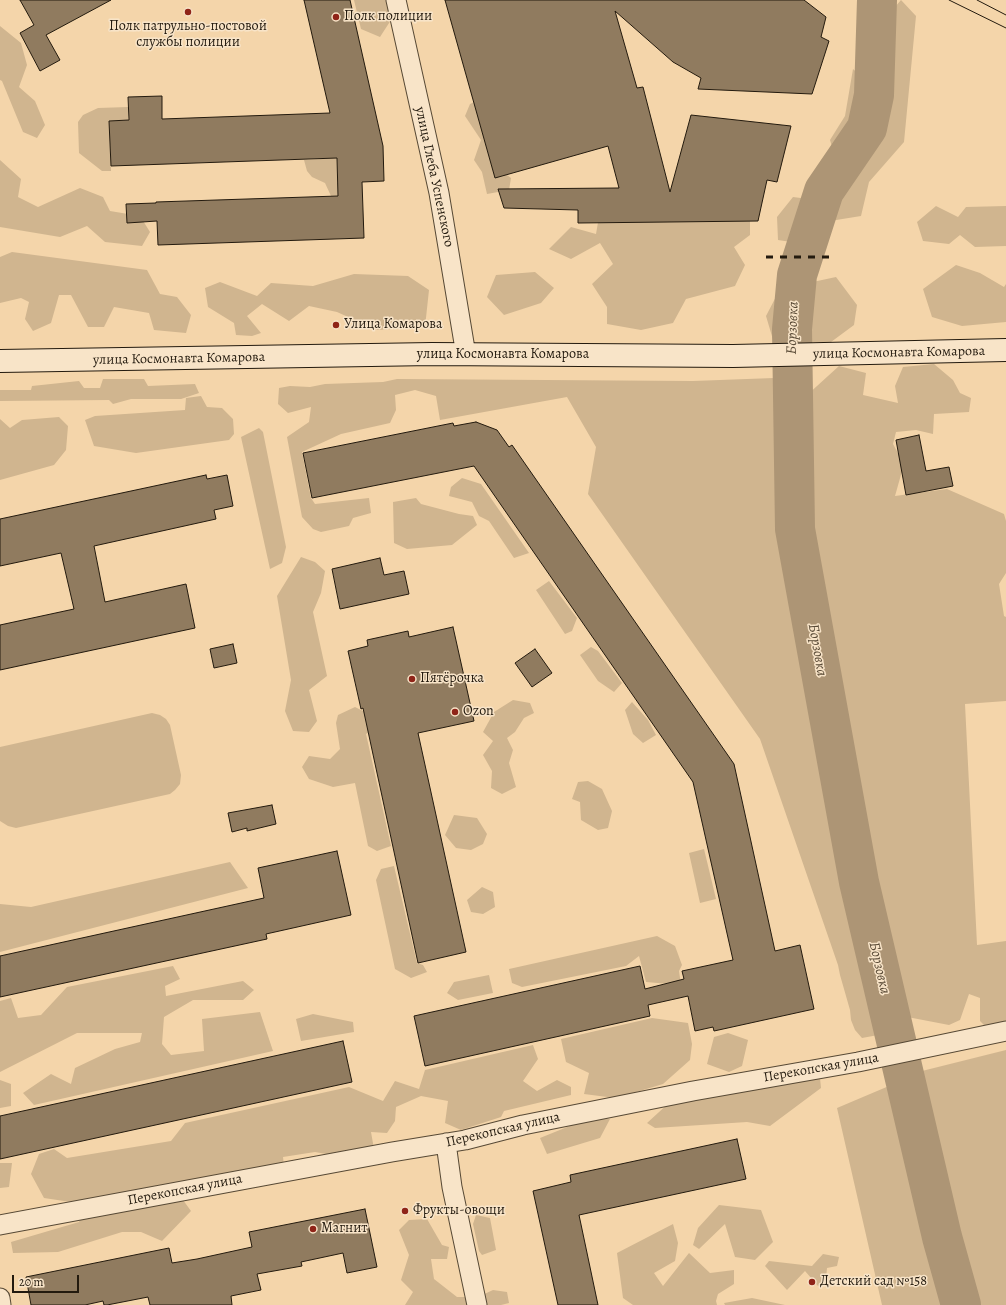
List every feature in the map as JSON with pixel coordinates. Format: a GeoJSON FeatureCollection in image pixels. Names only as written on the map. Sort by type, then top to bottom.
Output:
{"type":"FeatureCollection","features":[{"type":"Feature","properties":{"kind":"street","name":"улица Глеба Успенского"},"geometry":{"type":"LineString","coordinates":[[396,0],[439,193],[466,355]]}},
{"type":"Feature","properties":{"kind":"street","name":"улица Космонавта Комарова"},"geometry":{"type":"LineString","coordinates":[[0,361],[324,356],[760,355],[1006,350]]}},
{"type":"Feature","properties":{"kind":"street","name":"Перекопская улица"},"geometry":{"type":"LineString","coordinates":[[0,1225],[392,1152],[446,1144],[524,1125],[685,1092],[858,1062],[1006,1031]]}},
{"type":"Feature","properties":{"kind":"street"},"geometry":{"type":"LineString","coordinates":[[446,1144],[452,1187],[477,1305]]}},
{"type":"Feature","properties":{"kind":"street"},"geometry":{"type":"LineString","coordinates":[[0,1298],[1,1305]]}},
{"type":"Feature","properties":{"kind":"shaded area"},"geometry":{"type":"Polygon","coordinates":[[[354,0],[387,0],[391,20],[380,37],[361,29],[354,0]]]}},
{"type":"Feature","properties":{"kind":"shaded area"},"geometry":{"type":"Polygon","coordinates":[[[901,0],[916,16],[904,142],[869,182],[861,216],[830,221],[811,245],[778,240],[777,217],[793,197],[832,202],[837,181],[880,132],[888,15],[901,0]]]}},
{"type":"Feature","properties":{"kind":"shaded area"},"geometry":{"type":"Polygon","coordinates":[[[0,26],[21,43],[27,65],[19,87],[35,101],[45,125],[37,138],[23,132],[2,81],[0,80],[0,26]]]}},
{"type":"Feature","properties":{"kind":"shaded area"},"geometry":{"type":"Polygon","coordinates":[[[853,69],[866,81],[862,95],[871,115],[859,145],[835,157],[830,140],[845,116],[853,69]]]}},
{"type":"Feature","properties":{"kind":"shaded area"},"geometry":{"type":"Polygon","coordinates":[[[483,98],[503,172],[511,178],[509,190],[487,194],[482,172],[474,160],[481,140],[465,116],[470,104],[483,98]]]}},
{"type":"Feature","properties":{"kind":"shaded area"},"geometry":{"type":"Polygon","coordinates":[[[128,107],[128,120],[109,121],[111,171],[102,171],[79,153],[78,122],[83,115],[98,108],[128,107]]]}},
{"type":"Feature","properties":{"kind":"shaded area"},"geometry":{"type":"Polygon","coordinates":[[[337,158],[337,183],[362,182],[362,195],[331,196],[325,183],[312,177],[307,171],[304,160],[337,158]]]}},
{"type":"Feature","properties":{"kind":"shaded area"},"geometry":{"type":"Polygon","coordinates":[[[0,160],[21,179],[18,197],[38,207],[80,188],[103,197],[110,211],[140,216],[150,232],[142,246],[105,242],[87,226],[60,237],[0,227],[0,160]]]}},
{"type":"Feature","properties":{"kind":"shaded area"},"geometry":{"type":"Polygon","coordinates":[[[936,206],[958,217],[966,207],[1006,206],[1006,246],[975,247],[960,235],[949,244],[923,241],[917,222],[936,206]]]}},
{"type":"Feature","properties":{"kind":"shaded area"},"geometry":{"type":"Polygon","coordinates":[[[600,211],[750,213],[750,235],[734,247],[745,265],[735,286],[686,299],[673,323],[641,330],[607,324],[607,307],[592,284],[613,264],[600,243],[571,259],[549,249],[571,227],[596,234],[600,211]]]}},
{"type":"Feature","properties":{"kind":"shaded area"},"geometry":{"type":"Polygon","coordinates":[[[12,252],[147,270],[160,294],[177,297],[191,315],[186,333],[154,330],[149,313],[114,307],[104,327],[88,327],[71,295],[59,295],[51,323],[33,331],[25,319],[29,302],[21,298],[0,303],[0,257],[12,252]]]}},
{"type":"Feature","properties":{"kind":"shaded area"},"geometry":{"type":"Polygon","coordinates":[[[956,265],[980,273],[1004,287],[1006,284],[1006,322],[962,326],[932,317],[923,289],[956,265]]]}},
{"type":"Feature","properties":{"kind":"shaded area"},"geometry":{"type":"Polygon","coordinates":[[[535,272],[554,288],[541,303],[504,315],[487,297],[496,275],[535,272]]]}},
{"type":"Feature","properties":{"kind":"shaded area"},"geometry":{"type":"Polygon","coordinates":[[[354,274],[408,276],[429,290],[425,327],[377,330],[337,312],[309,306],[289,321],[262,304],[247,316],[261,333],[252,336],[236,335],[234,323],[208,307],[205,288],[220,282],[257,296],[271,283],[313,286],[354,274]]]}},
{"type":"Feature","properties":{"kind":"shaded area"},"geometry":{"type":"Polygon","coordinates":[[[836,277],[857,305],[854,325],[831,342],[774,343],[766,316],[780,289],[836,277]]]}},
{"type":"Feature","properties":{"kind":"shaded area"},"geometry":{"type":"Polygon","coordinates":[[[934,364],[953,380],[960,393],[971,398],[969,412],[934,414],[933,434],[916,430],[896,432],[893,444],[904,464],[895,496],[947,489],[1004,514],[1006,521],[1006,573],[999,584],[1004,616],[1006,617],[1006,701],[965,704],[977,945],[1006,941],[1006,1025],[988,1029],[980,1021],[980,998],[969,994],[960,1020],[949,1025],[897,1015],[882,1027],[889,1033],[862,1038],[855,1030],[851,1020],[850,1010],[838,965],[760,739],[588,494],[596,447],[567,397],[440,420],[436,396],[415,390],[395,395],[396,410],[390,423],[341,434],[302,452],[311,498],[315,504],[369,498],[371,513],[353,518],[349,526],[321,532],[313,529],[302,517],[287,437],[309,422],[311,407],[288,413],[278,404],[279,388],[290,386],[310,387],[325,384],[383,382],[397,379],[693,381],[774,378],[782,392],[806,396],[839,366],[866,373],[863,395],[898,403],[895,386],[903,367],[934,364]]]}},
{"type":"Feature","properties":{"kind":"shaded area"},"geometry":{"type":"Polygon","coordinates":[[[103,379],[144,379],[148,386],[195,384],[199,393],[181,399],[131,399],[113,404],[109,400],[0,401],[0,390],[31,390],[32,386],[79,381],[84,388],[100,388],[103,379]]]}},
{"type":"Feature","properties":{"kind":"shaded area"},"geometry":{"type":"Polygon","coordinates":[[[201,396],[207,407],[222,408],[233,419],[234,434],[229,440],[136,453],[94,446],[85,420],[95,416],[185,410],[186,398],[201,396]]]}},
{"type":"Feature","properties":{"kind":"shaded area"},"geometry":{"type":"Polygon","coordinates":[[[59,417],[68,426],[66,450],[54,465],[0,480],[0,419],[10,428],[22,420],[59,417]]]}},
{"type":"Feature","properties":{"kind":"shaded area"},"geometry":{"type":"Polygon","coordinates":[[[259,428],[263,432],[286,547],[282,563],[270,569],[241,437],[259,428]]]}},
{"type":"Feature","properties":{"kind":"shaded area"},"geometry":{"type":"Polygon","coordinates":[[[462,478],[481,484],[529,553],[514,558],[489,521],[479,516],[472,502],[449,496],[451,487],[462,478]]]}},
{"type":"Feature","properties":{"kind":"shaded area"},"geometry":{"type":"Polygon","coordinates":[[[416,498],[421,504],[473,516],[477,525],[452,545],[407,549],[394,543],[393,502],[416,498]]]}},
{"type":"Feature","properties":{"kind":"shaded area"},"geometry":{"type":"Polygon","coordinates":[[[301,557],[315,562],[325,571],[321,593],[313,612],[327,676],[309,690],[317,721],[309,732],[293,731],[285,711],[291,680],[277,596],[301,557]]]}},
{"type":"Feature","properties":{"kind":"shaded area"},"geometry":{"type":"Polygon","coordinates":[[[549,581],[577,618],[572,631],[565,634],[536,590],[549,581]]]}},
{"type":"Feature","properties":{"kind":"shaded area"},"geometry":{"type":"Polygon","coordinates":[[[591,647],[598,651],[622,683],[614,692],[598,681],[580,655],[591,647]]]}},
{"type":"Feature","properties":{"kind":"shaded area"},"geometry":{"type":"Polygon","coordinates":[[[513,700],[530,703],[534,713],[524,718],[515,732],[507,738],[513,750],[509,763],[516,787],[502,794],[491,788],[492,771],[483,755],[493,741],[483,732],[494,712],[513,700]]]}},
{"type":"Feature","properties":{"kind":"shaded area"},"geometry":{"type":"Polygon","coordinates":[[[632,702],[648,720],[656,735],[643,743],[633,734],[625,710],[632,702]]]}},
{"type":"Feature","properties":{"kind":"shaded area"},"geometry":{"type":"Polygon","coordinates":[[[355,707],[369,714],[373,730],[366,734],[391,846],[377,851],[368,846],[355,783],[333,787],[309,779],[302,767],[309,756],[330,759],[340,749],[336,723],[338,715],[355,707]]]}},
{"type":"Feature","properties":{"kind":"shaded area"},"geometry":{"type":"Polygon","coordinates":[[[152,713],[160,715],[166,719],[170,725],[181,775],[180,784],[170,794],[16,828],[8,826],[0,821],[0,747],[152,713]]]}},
{"type":"Feature","properties":{"kind":"shaded area"},"geometry":{"type":"Polygon","coordinates":[[[588,781],[602,789],[612,811],[608,828],[598,830],[581,820],[580,802],[572,799],[578,782],[588,781]]]}},
{"type":"Feature","properties":{"kind":"shaded area"},"geometry":{"type":"Polygon","coordinates":[[[454,815],[477,818],[487,834],[483,844],[471,850],[456,848],[445,835],[454,815]]]}},
{"type":"Feature","properties":{"kind":"shaded area"},"geometry":{"type":"Polygon","coordinates":[[[704,849],[716,899],[700,903],[689,853],[704,849]]]}},
{"type":"Feature","properties":{"kind":"shaded area"},"geometry":{"type":"Polygon","coordinates":[[[230,862],[248,888],[0,952],[0,904],[31,907],[230,862]]]}},
{"type":"Feature","properties":{"kind":"shaded area"},"geometry":{"type":"Polygon","coordinates":[[[394,866],[417,963],[423,965],[427,972],[411,978],[395,969],[376,880],[381,869],[394,866]]]}},
{"type":"Feature","properties":{"kind":"shaded area"},"geometry":{"type":"Polygon","coordinates":[[[482,887],[493,892],[495,907],[483,914],[471,912],[467,900],[482,887]]]}},
{"type":"Feature","properties":{"kind":"shaded area"},"geometry":{"type":"Polygon","coordinates":[[[657,936],[675,946],[682,965],[679,971],[681,985],[646,982],[639,956],[626,966],[522,987],[512,983],[509,969],[657,936]]]}},
{"type":"Feature","properties":{"kind":"shaded area"},"geometry":{"type":"Polygon","coordinates":[[[173,966],[180,979],[165,986],[166,996],[243,981],[254,990],[243,1000],[193,1000],[164,1017],[162,1044],[171,1055],[204,1051],[202,1019],[260,1012],[273,1051],[34,1105],[23,1093],[51,1074],[71,1084],[75,1068],[115,1049],[140,1042],[142,1033],[77,1033],[0,1072],[0,1001],[11,998],[18,1018],[41,1015],[67,987],[173,966]]]}},
{"type":"Feature","properties":{"kind":"shaded area"},"geometry":{"type":"Polygon","coordinates":[[[489,975],[493,993],[458,1000],[447,993],[454,982],[489,975]]]}},
{"type":"Feature","properties":{"kind":"shaded area"},"geometry":{"type":"Polygon","coordinates":[[[313,1014],[353,1022],[354,1032],[301,1041],[296,1019],[313,1014]]]}},
{"type":"Feature","properties":{"kind":"shaded area"},"geometry":{"type":"Polygon","coordinates":[[[652,1018],[688,1023],[692,1044],[690,1060],[663,1084],[633,1093],[623,1099],[584,1094],[589,1073],[566,1062],[561,1039],[652,1018]]]}},
{"type":"Feature","properties":{"kind":"shaded area"},"geometry":{"type":"Polygon","coordinates":[[[728,1033],[748,1040],[742,1066],[729,1072],[707,1064],[714,1037],[728,1033]]]}},
{"type":"Feature","properties":{"kind":"shaded area"},"geometry":{"type":"Polygon","coordinates":[[[533,1045],[538,1059],[523,1081],[537,1091],[557,1080],[571,1087],[571,1095],[504,1111],[501,1117],[461,1130],[445,1123],[448,1101],[421,1096],[396,1107],[395,1121],[387,1133],[371,1132],[374,1149],[343,1157],[315,1152],[283,1157],[284,1166],[183,1200],[191,1211],[162,1241],[141,1232],[122,1232],[58,1252],[13,1253],[11,1242],[79,1222],[84,1204],[44,1198],[31,1174],[39,1154],[54,1149],[67,1158],[171,1141],[185,1123],[349,1087],[383,1101],[395,1081],[419,1089],[425,1070],[533,1045]]]}},
{"type":"Feature","properties":{"kind":"shaded area"},"geometry":{"type":"Polygon","coordinates":[[[1006,1050],[1006,1305],[882,1305],[837,1108],[896,1083],[924,1078],[922,1071],[1006,1050]]]}},
{"type":"Feature","properties":{"kind":"shaded area"},"geometry":{"type":"Polygon","coordinates":[[[810,1075],[820,1078],[821,1088],[770,1126],[747,1122],[655,1128],[647,1123],[670,1102],[810,1075]]]}},
{"type":"Feature","properties":{"kind":"shaded area"},"geometry":{"type":"Polygon","coordinates":[[[0,1080],[11,1084],[11,1106],[0,1108],[0,1080]]]}},
{"type":"Feature","properties":{"kind":"shaded area"},"geometry":{"type":"Polygon","coordinates":[[[592,1117],[610,1119],[600,1138],[547,1154],[540,1138],[592,1117]]]}},
{"type":"Feature","properties":{"kind":"shaded area"},"geometry":{"type":"Polygon","coordinates":[[[0,1163],[12,1163],[9,1187],[0,1188],[0,1163]]]}},
{"type":"Feature","properties":{"kind":"shaded area"},"geometry":{"type":"Polygon","coordinates":[[[719,1205],[761,1210],[773,1242],[755,1260],[735,1257],[725,1224],[699,1249],[693,1245],[698,1228],[719,1205]]]}},
{"type":"Feature","properties":{"kind":"shaded area"},"geometry":{"type":"Polygon","coordinates":[[[476,1215],[490,1218],[496,1250],[482,1255],[479,1251],[473,1224],[476,1215]]]}},
{"type":"Feature","properties":{"kind":"shaded area"},"geometry":{"type":"Polygon","coordinates":[[[427,1219],[442,1245],[449,1247],[447,1259],[431,1259],[434,1279],[457,1297],[478,1297],[493,1290],[507,1292],[509,1303],[501,1305],[405,1305],[413,1292],[401,1280],[409,1255],[399,1230],[409,1220],[427,1219]]]}},
{"type":"Feature","properties":{"kind":"shaded area"},"geometry":{"type":"Polygon","coordinates":[[[673,1224],[678,1243],[675,1261],[654,1273],[663,1286],[689,1253],[710,1273],[734,1270],[734,1284],[718,1294],[716,1301],[717,1305],[633,1305],[623,1298],[617,1253],[673,1224]]]}},
{"type":"Feature","properties":{"kind":"shaded area"},"geometry":{"type":"Polygon","coordinates":[[[823,1254],[839,1257],[837,1266],[827,1268],[826,1279],[818,1286],[805,1271],[787,1290],[765,1266],[769,1261],[812,1266],[823,1254]]]}},
{"type":"Feature","properties":{"kind":"shaded area"},"geometry":{"type":"Polygon","coordinates":[[[752,1298],[785,1305],[725,1305],[724,1303],[752,1298]]]}},
{"type":"Feature","properties":{"kind":"building"},"geometry":{"type":"Polygon","coordinates":[[[20,0],[111,0],[46,35],[60,60],[40,71],[20,33],[34,25],[20,0]]]}},
{"type":"Feature","properties":{"kind":"building"},"geometry":{"type":"Polygon","coordinates":[[[304,0],[350,0],[383,146],[384,181],[362,182],[364,238],[158,245],[157,221],[127,223],[126,204],[338,196],[337,158],[111,166],[109,121],[129,120],[128,97],[162,96],[162,119],[330,113],[304,0]]]}},
{"type":"Feature","properties":{"kind":"building"},"geometry":{"type":"Polygon","coordinates":[[[445,0],[804,0],[826,17],[821,37],[829,41],[812,94],[698,89],[701,78],[673,62],[615,11],[637,88],[643,87],[670,192],[691,115],[791,126],[777,182],[767,180],[758,221],[578,223],[578,210],[504,208],[498,189],[619,188],[608,146],[495,178],[445,0]]]}},
{"type":"Feature","properties":{"kind":"building"},"geometry":{"type":"Polygon","coordinates":[[[476,422],[497,430],[509,447],[512,445],[734,764],[775,951],[800,945],[814,1009],[714,1031],[713,1027],[695,1031],[688,996],[648,1005],[650,1016],[425,1066],[414,1016],[640,966],[645,989],[684,979],[682,971],[733,960],[693,782],[474,466],[312,498],[303,453],[453,423],[454,426],[476,422]]]}},
{"type":"Feature","properties":{"kind":"building"},"geometry":{"type":"Polygon","coordinates":[[[919,435],[926,471],[949,467],[953,486],[906,495],[896,440],[919,435]]]}},
{"type":"Feature","properties":{"kind":"building"},"geometry":{"type":"Polygon","coordinates":[[[206,475],[207,479],[227,475],[233,506],[214,510],[216,519],[94,546],[105,602],[186,584],[195,628],[0,670],[0,625],[74,609],[61,553],[0,566],[0,519],[206,475]]]}},
{"type":"Feature","properties":{"kind":"building"},"geometry":{"type":"Polygon","coordinates":[[[380,558],[384,575],[404,571],[409,594],[340,609],[332,569],[380,558]]]}},
{"type":"Feature","properties":{"kind":"building"},"geometry":{"type":"Polygon","coordinates":[[[453,627],[474,721],[418,733],[466,952],[418,963],[363,708],[361,709],[348,651],[368,646],[367,640],[408,631],[409,637],[453,627]]]}},
{"type":"Feature","properties":{"kind":"building"},"geometry":{"type":"Polygon","coordinates":[[[233,644],[237,663],[214,668],[210,649],[233,644]]]}},
{"type":"Feature","properties":{"kind":"building"},"geometry":{"type":"Polygon","coordinates":[[[535,649],[552,673],[532,687],[515,663],[535,649]]]}},
{"type":"Feature","properties":{"kind":"building"},"geometry":{"type":"Polygon","coordinates":[[[272,805],[276,824],[247,831],[247,828],[232,832],[228,813],[272,805]]]}},
{"type":"Feature","properties":{"kind":"building"},"geometry":{"type":"Polygon","coordinates":[[[337,851],[351,915],[266,934],[267,939],[0,997],[0,956],[264,898],[258,868],[337,851]]]}},
{"type":"Feature","properties":{"kind":"building"},"geometry":{"type":"Polygon","coordinates":[[[343,1041],[352,1082],[0,1159],[0,1116],[343,1041]]]}},
{"type":"Feature","properties":{"kind":"building"},"geometry":{"type":"Polygon","coordinates":[[[737,1139],[746,1179],[579,1215],[598,1305],[558,1305],[533,1191],[571,1182],[570,1175],[737,1139]]]}},
{"type":"Feature","properties":{"kind":"building"},"geometry":{"type":"Polygon","coordinates":[[[365,1209],[377,1267],[347,1273],[343,1253],[301,1262],[302,1266],[257,1274],[261,1290],[231,1296],[232,1305],[150,1305],[148,1297],[107,1305],[104,1305],[103,1301],[85,1305],[31,1305],[26,1277],[169,1248],[172,1263],[197,1259],[252,1247],[249,1232],[365,1209]]]}},
{"type":"Feature","properties":{"kind":"waterway","name":"Борзовка"},"geometry":{"type":"LineString","coordinates":[[877,0],[874,95],[867,128],[824,191],[797,275],[792,329],[795,529],[859,882],[942,1237],[961,1305]]}},
{"type":"Feature","properties":{"kind":"tram line"},"geometry":{"type":"LineString","coordinates":[[949,0],[1006,28]]}},
{"type":"Feature","properties":{"kind":"tram line"},"geometry":{"type":"LineString","coordinates":[[977,0],[1006,15]]}},
{"type":"Feature","properties":{"kind":"railway"},"geometry":{"type":"LineString","coordinates":[[766,257],[836,257]]}},
{"type":"Feature","properties":{"kind":"place","name":"Полк патрульно-постовой службы полиции"},"geometry":{"type":"Point","coordinates":[188,12]}},
{"type":"Feature","properties":{"kind":"place","name":"Полк полиции"},"geometry":{"type":"Point","coordinates":[336,17]}},
{"type":"Feature","properties":{"kind":"place","name":"Улица Комарова"},"geometry":{"type":"Point","coordinates":[336,325]}},
{"type":"Feature","properties":{"kind":"place","name":"Пятёрочка"},"geometry":{"type":"Point","coordinates":[412,679]}},
{"type":"Feature","properties":{"kind":"place","name":"Ozon"},"geometry":{"type":"Point","coordinates":[455,712]}},
{"type":"Feature","properties":{"kind":"place","name":"Фрукты-овощи"},"geometry":{"type":"Point","coordinates":[405,1211]}},
{"type":"Feature","properties":{"kind":"place","name":"Магнит"},"geometry":{"type":"Point","coordinates":[313,1229]}},
{"type":"Feature","properties":{"kind":"place","name":"Детский сад №158"},"geometry":{"type":"Point","coordinates":[812,1282]}}]}
